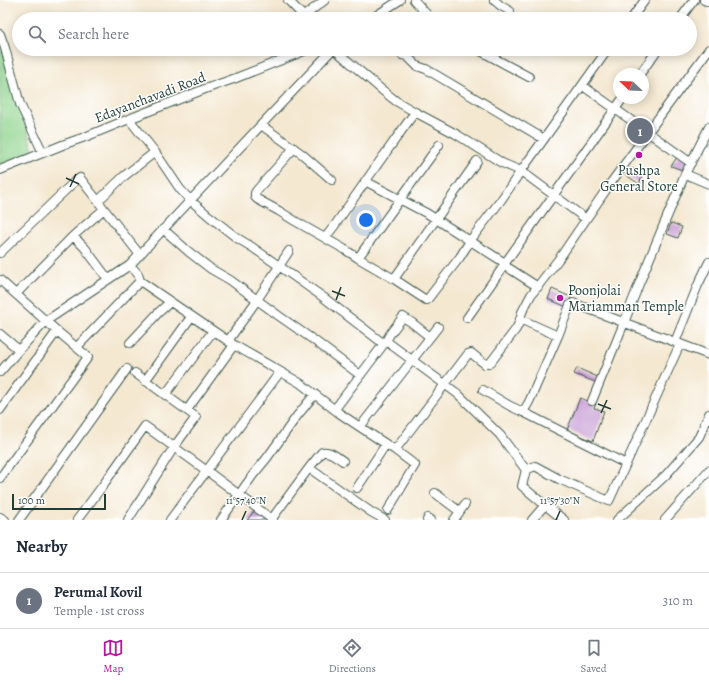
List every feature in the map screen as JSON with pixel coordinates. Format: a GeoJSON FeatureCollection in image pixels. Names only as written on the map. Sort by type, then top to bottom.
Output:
{"type":"FeatureCollection","features":[{"type":"Feature","properties":{"kind":"street"},"geometry":{"type":"LineString","coordinates":[[288,0],[299,12]]}},
{"type":"Feature","properties":{"kind":"street"},"geometry":{"type":"LineString","coordinates":[[311,12],[324,0]]}},
{"type":"Feature","properties":{"kind":"street"},"geometry":{"type":"LineString","coordinates":[[382,12],[400,0]]}},
{"type":"Feature","properties":{"kind":"street"},"geometry":{"type":"LineString","coordinates":[[414,0],[425,12]]}},
{"type":"Feature","properties":{"kind":"street"},"geometry":{"type":"LineString","coordinates":[[494,0],[510,11]]}},
{"type":"Feature","properties":{"kind":"street"},"geometry":{"type":"LineString","coordinates":[[636,12],[645,0]]}},
{"type":"Feature","properties":{"kind":"street"},"geometry":{"type":"LineString","coordinates":[[685,12],[694,0]]}},
{"type":"Feature","properties":{"kind":"street"},"geometry":{"type":"LineString","coordinates":[[704,0],[709,2]]}},
{"type":"Feature","properties":{"kind":"street"},"geometry":{"type":"LineString","coordinates":[[0,34],[20,104],[43,153]]}},
{"type":"Feature","properties":{"kind":"street"},"geometry":{"type":"LineString","coordinates":[[395,450],[468,354],[471,353],[485,364],[491,362],[516,329],[521,315],[531,296],[709,49]]}},
{"type":"Feature","properties":{"kind":"street","name":"Edayanchavadi Road"},"geometry":{"type":"LineString","coordinates":[[0,170],[291,56]]}},
{"type":"Feature","properties":{"kind":"street"},"geometry":{"type":"LineString","coordinates":[[0,372],[46,321],[130,265],[326,56]]}},
{"type":"Feature","properties":{"kind":"street"},"geometry":{"type":"LineString","coordinates":[[341,56],[396,101],[456,134],[502,163],[521,171],[586,218]]}},
{"type":"Feature","properties":{"kind":"street"},"geometry":{"type":"LineString","coordinates":[[407,56],[417,66],[426,69],[544,139]]}},
{"type":"Feature","properties":{"kind":"street"},"geometry":{"type":"LineString","coordinates":[[490,56],[529,77]]}},
{"type":"Feature","properties":{"kind":"street"},"geometry":{"type":"LineString","coordinates":[[294,148],[257,190],[255,197],[427,300],[501,200],[603,56]]}},
{"type":"Feature","properties":{"kind":"street"},"geometry":{"type":"LineString","coordinates":[[644,68],[653,56]]}},
{"type":"Feature","properties":{"kind":"street"},"geometry":{"type":"LineString","coordinates":[[582,86],[691,162]]}},
{"type":"Feature","properties":{"kind":"street"},"geometry":{"type":"LineString","coordinates":[[467,318],[501,270],[504,263],[554,196],[619,104]]}},
{"type":"Feature","properties":{"kind":"street"},"geometry":{"type":"LineString","coordinates":[[325,238],[415,112]]}},
{"type":"Feature","properties":{"kind":"street"},"geometry":{"type":"LineString","coordinates":[[129,119],[155,152],[180,189],[190,200],[222,227],[323,297],[458,394],[500,435],[526,470]]}},
{"type":"Feature","properties":{"kind":"street"},"geometry":{"type":"LineString","coordinates":[[261,125],[294,148],[332,180]]}},
{"type":"Feature","properties":{"kind":"street"},"geometry":{"type":"LineString","coordinates":[[592,401],[685,174],[709,127]]}},
{"type":"Feature","properties":{"kind":"street"},"geometry":{"type":"LineString","coordinates":[[358,258],[439,145]]}},
{"type":"Feature","properties":{"kind":"street"},"geometry":{"type":"LineString","coordinates":[[98,201],[123,177],[155,152]]}},
{"type":"Feature","properties":{"kind":"street"},"geometry":{"type":"LineString","coordinates":[[394,279],[477,161]]}},
{"type":"Feature","properties":{"kind":"street"},"geometry":{"type":"LineString","coordinates":[[685,174],[709,184]]}},
{"type":"Feature","properties":{"kind":"street"},"geometry":{"type":"LineString","coordinates":[[0,253],[80,178],[140,255]]}},
{"type":"Feature","properties":{"kind":"street"},"geometry":{"type":"LineString","coordinates":[[365,181],[436,219],[538,286]]}},
{"type":"Feature","properties":{"kind":"street"},"geometry":{"type":"LineString","coordinates":[[16,294],[73,236],[104,209]]}},
{"type":"Feature","properties":{"kind":"street"},"geometry":{"type":"LineString","coordinates":[[163,229],[211,269],[230,280],[360,375]]}},
{"type":"Feature","properties":{"kind":"street"},"geometry":{"type":"LineString","coordinates":[[73,236],[85,248],[108,279]]}},
{"type":"Feature","properties":{"kind":"street"},"geometry":{"type":"LineString","coordinates":[[187,410],[289,251]]}},
{"type":"Feature","properties":{"kind":"street"},"geometry":{"type":"LineString","coordinates":[[526,470],[535,466],[559,479],[609,501],[678,343],[698,285],[709,262]]}},
{"type":"Feature","properties":{"kind":"street"},"geometry":{"type":"LineString","coordinates":[[130,265],[138,274],[140,281],[231,343],[291,377],[415,465],[388,510]]}},
{"type":"Feature","properties":{"kind":"street"},"geometry":{"type":"LineString","coordinates":[[0,280],[88,357],[0,478]]}},
{"type":"Feature","properties":{"kind":"street"},"geometry":{"type":"LineString","coordinates":[[76,348],[140,281]]}},
{"type":"Feature","properties":{"kind":"street"},"geometry":{"type":"LineString","coordinates":[[130,343],[170,302]]}},
{"type":"Feature","properties":{"kind":"street"},"geometry":{"type":"LineString","coordinates":[[523,412],[529,402],[558,336],[570,305],[573,303],[709,355]]}},
{"type":"Feature","properties":{"kind":"street"},"geometry":{"type":"LineString","coordinates":[[521,315],[558,336]]}},
{"type":"Feature","properties":{"kind":"street"},"geometry":{"type":"LineString","coordinates":[[146,380],[192,317]]}},
{"type":"Feature","properties":{"kind":"street"},"geometry":{"type":"LineString","coordinates":[[335,409],[403,317],[430,337]]}},
{"type":"Feature","properties":{"kind":"street"},"geometry":{"type":"LineString","coordinates":[[360,427],[438,327]]}},
{"type":"Feature","properties":{"kind":"street"},"geometry":{"type":"LineString","coordinates":[[0,410],[56,330]]}},
{"type":"Feature","properties":{"kind":"street"},"geometry":{"type":"LineString","coordinates":[[165,395],[213,331]]}},
{"type":"Feature","properties":{"kind":"street"},"geometry":{"type":"LineString","coordinates":[[0,334],[19,350]]}},
{"type":"Feature","properties":{"kind":"street"},"geometry":{"type":"LineString","coordinates":[[19,520],[127,369]]}},
{"type":"Feature","properties":{"kind":"street"},"geometry":{"type":"LineString","coordinates":[[170,520],[280,372]]}},
{"type":"Feature","properties":{"kind":"street"},"geometry":{"type":"LineString","coordinates":[[128,520],[174,447],[196,417],[135,373]]}},
{"type":"Feature","properties":{"kind":"street"},"geometry":{"type":"LineString","coordinates":[[483,390],[510,406],[626,464]]}},
{"type":"Feature","properties":{"kind":"street"},"geometry":{"type":"LineString","coordinates":[[220,520],[315,394]]}},
{"type":"Feature","properties":{"kind":"street"},"geometry":{"type":"LineString","coordinates":[[617,520],[666,475],[699,437],[709,416]]}},
{"type":"Feature","properties":{"kind":"street"},"geometry":{"type":"LineString","coordinates":[[77,520],[145,426],[208,470],[272,520],[322,452],[325,451],[343,461]]}},
{"type":"Feature","properties":{"kind":"street"},"geometry":{"type":"LineString","coordinates":[[357,488],[386,444]]}},
{"type":"Feature","properties":{"kind":"street"},"geometry":{"type":"LineString","coordinates":[[309,468],[371,512],[385,520]]}},
{"type":"Feature","properties":{"kind":"street"},"geometry":{"type":"LineString","coordinates":[[526,470],[522,486],[564,520]]}},
{"type":"Feature","properties":{"kind":"street"},"geometry":{"type":"LineString","coordinates":[[665,520],[709,470]]}},
{"type":"Feature","properties":{"kind":"street"},"geometry":{"type":"LineString","coordinates":[[435,493],[460,511]]}},
{"type":"Feature","properties":{"kind":"street"},"geometry":{"type":"LineString","coordinates":[[454,520],[465,504]]}},
{"type":"Feature","properties":{"kind":"street"},"geometry":{"type":"LineString","coordinates":[[532,520],[544,505]]}},
{"type":"Feature","properties":{"kind":"street"},"geometry":{"type":"LineString","coordinates":[[0,517],[4,520]]}},
{"type":"Feature","properties":{"kind":"street"},"geometry":{"type":"LineString","coordinates":[[427,520],[428,518],[431,520]]}},
{"type":"Feature","properties":{"kind":"green space"},"geometry":{"type":"Polygon","coordinates":[[[0,40],[35,156],[0,170],[0,40]]]}},
{"type":"Feature","properties":{"kind":"building"},"geometry":{"type":"Polygon","coordinates":[[[680,153],[691,160],[685,171],[671,166],[680,153]]]}},
{"type":"Feature","properties":{"kind":"building"},"geometry":{"type":"Polygon","coordinates":[[[632,168],[642,177],[639,184],[626,175],[632,168]]]}},
{"type":"Feature","properties":{"kind":"building"},"geometry":{"type":"Polygon","coordinates":[[[671,223],[682,227],[678,238],[667,234],[671,223]]]}},
{"type":"Feature","properties":{"kind":"building","name":"Poonjolai Mariamman Temple"},"geometry":{"type":"Polygon","coordinates":[[[552,289],[571,297],[567,307],[548,299],[552,289]]]}},
{"type":"Feature","properties":{"kind":"building"},"geometry":{"type":"Polygon","coordinates":[[[577,368],[600,378],[598,383],[574,374],[577,368]]]}},
{"type":"Feature","properties":{"kind":"building"},"geometry":{"type":"Polygon","coordinates":[[[580,398],[596,404],[594,408],[604,411],[593,441],[567,430],[580,398]]]}},
{"type":"Feature","properties":{"kind":"building"},"geometry":{"type":"Polygon","coordinates":[[[256,509],[269,520],[247,520],[256,509]]]}},
{"type":"Feature","properties":{"kind":"place","name":"Perumal Kovil"},"geometry":{"type":"Point","coordinates":[640,131]}},
{"type":"Feature","properties":{"kind":"place","name":"Pushpa General Store"},"geometry":{"type":"Point","coordinates":[639,155]}},
{"type":"Feature","properties":{"kind":"place","name":"Poonjolai Mariamman Temple"},"geometry":{"type":"Point","coordinates":[560,298]}}]}
